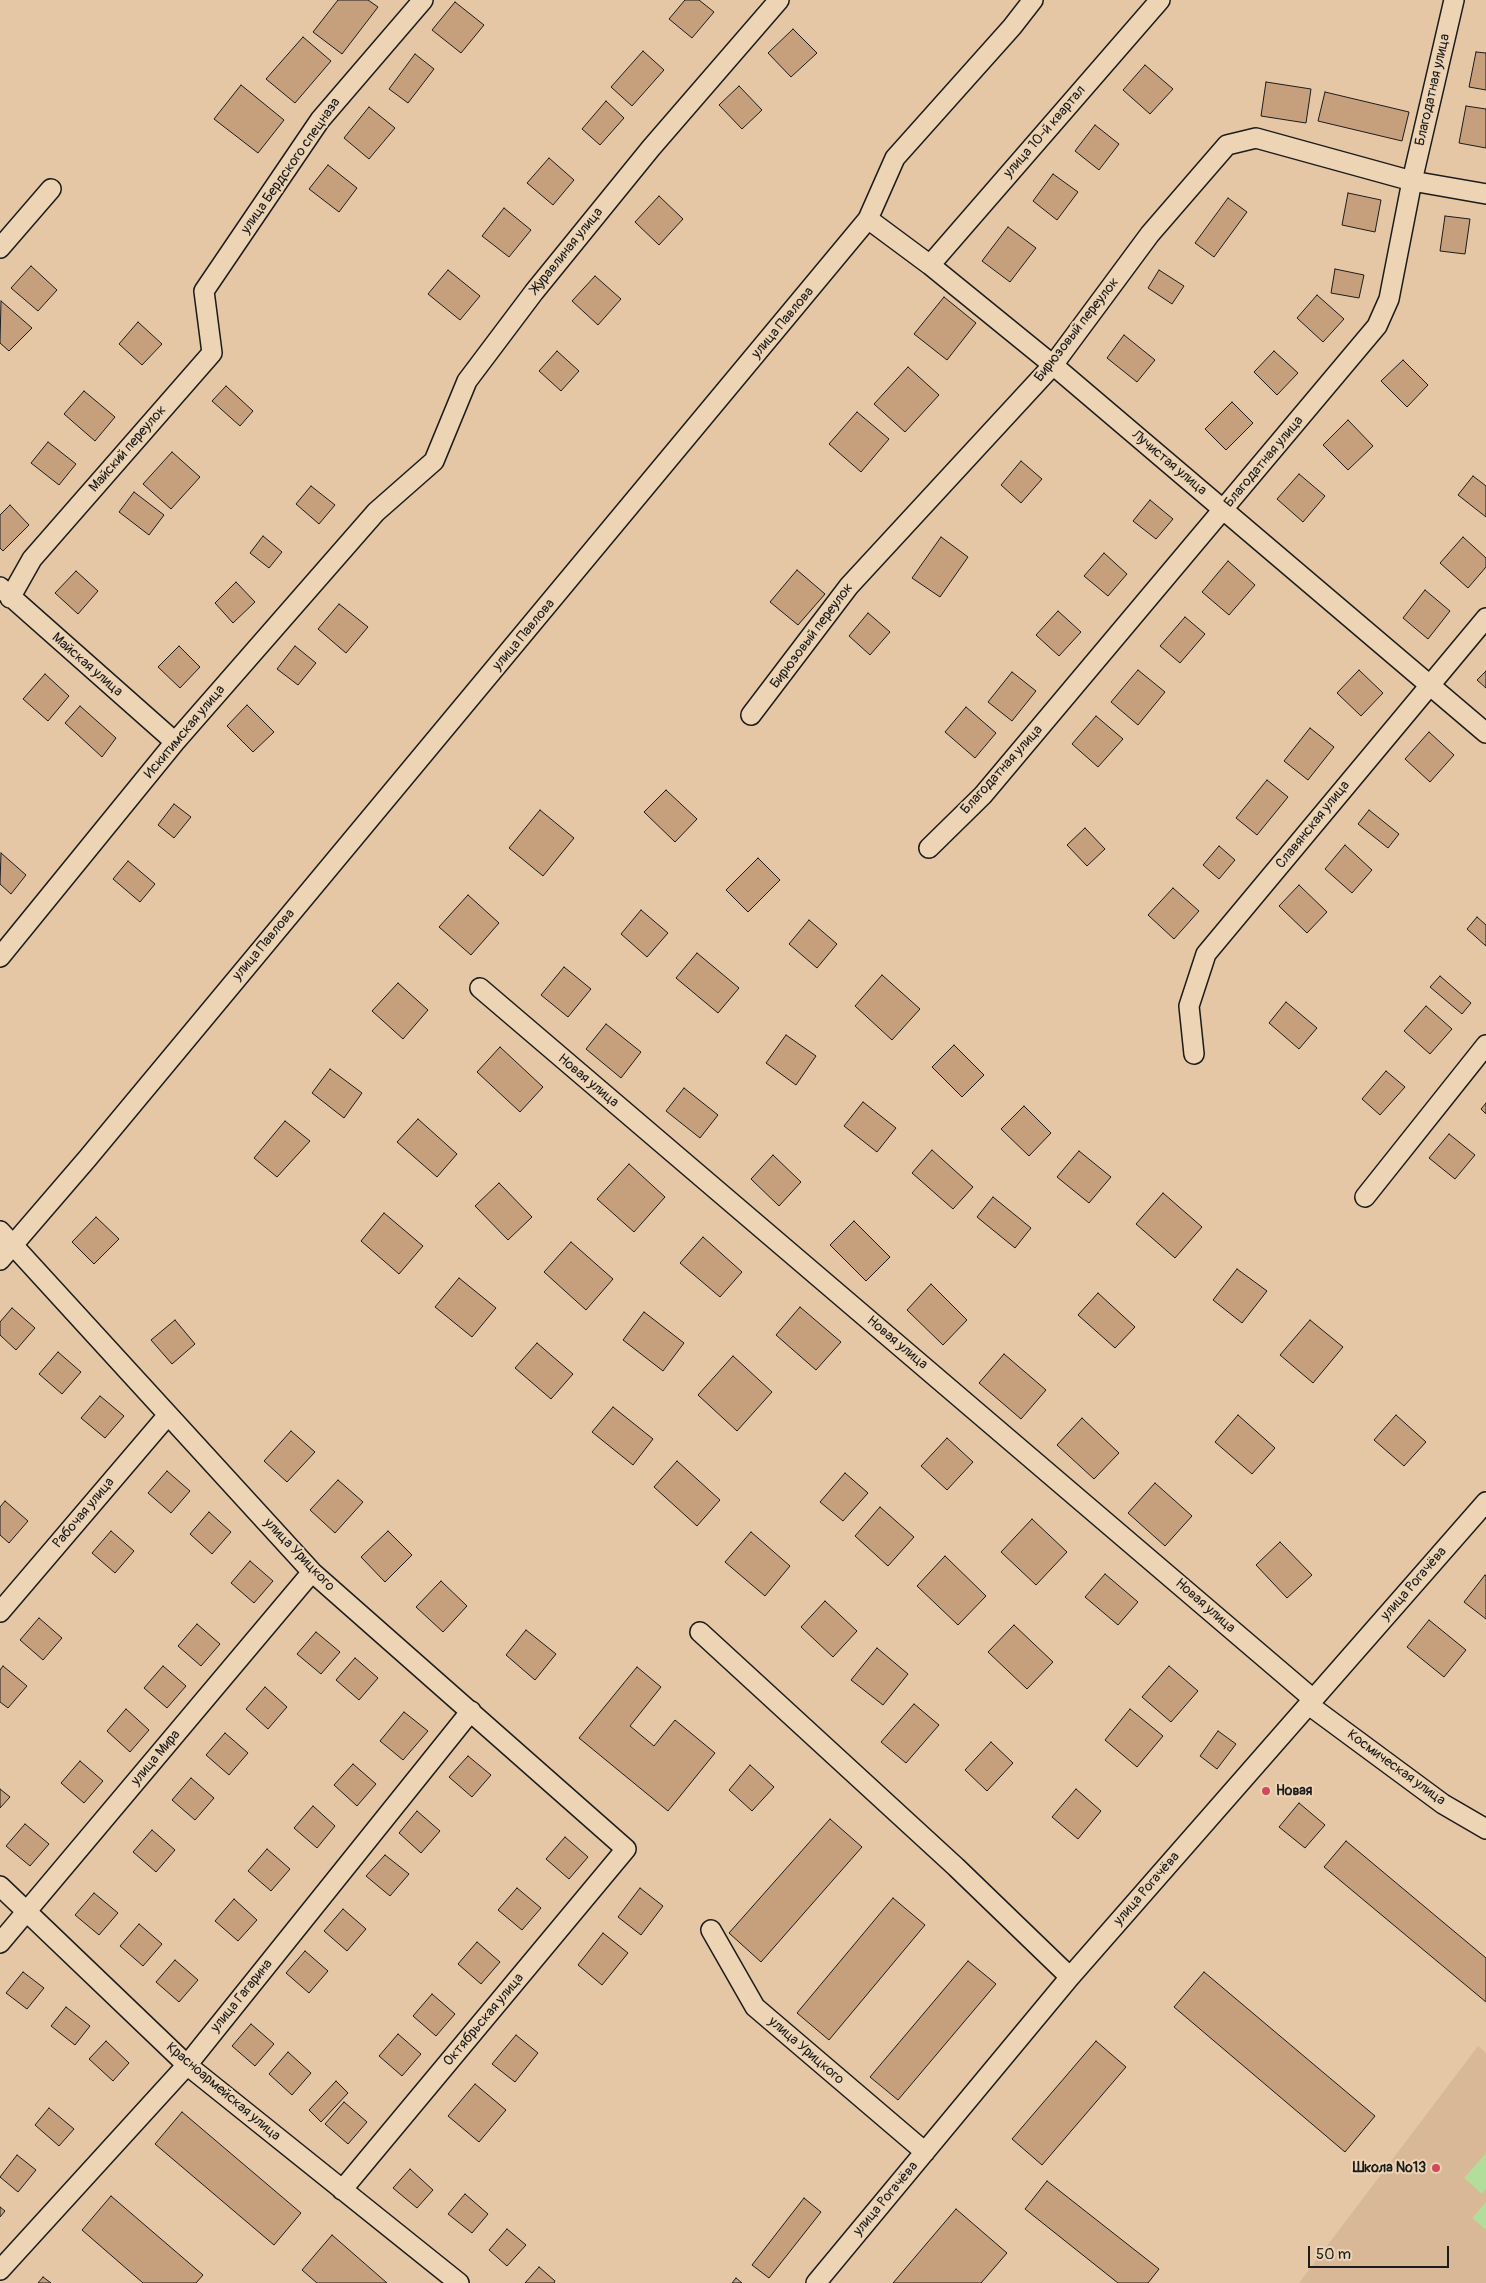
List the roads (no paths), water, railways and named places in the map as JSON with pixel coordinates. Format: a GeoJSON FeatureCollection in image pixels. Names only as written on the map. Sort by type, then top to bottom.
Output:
{"type":"FeatureCollection","features":[{"type":"Feature","properties":{"kind":"street","name":"улица Бердского спецназа"},"geometry":{"type":"LineString","coordinates":[[204,291],[320,120],[423,0]]}},
{"type":"Feature","properties":{"kind":"street","name":"Журавлиная улица"},"geometry":{"type":"LineString","coordinates":[[376,512],[434,461],[467,380],[472,373],[534,292],[651,148],[779,0]]}},
{"type":"Feature","properties":{"kind":"street","name":"улица Павлова"},"geometry":{"type":"LineString","coordinates":[[0,1260],[87,1159],[868,220],[896,158],[1034,0]]}},
{"type":"Feature","properties":{"kind":"street","name":"улица 10-й квартал"},"geometry":{"type":"LineString","coordinates":[[930,265],[1160,0]]}},
{"type":"Feature","properties":{"kind":"street","name":"Благодатная улица"},"geometry":{"type":"LineString","coordinates":[[929,848],[983,795],[1377,326],[1388,299],[1412,181],[1454,0]]}},
{"type":"Feature","properties":{"kind":"street","name":"Бирюзовый переулок"},"geometry":{"type":"LineString","coordinates":[[752,715],[849,586],[1053,365],[1150,234],[1227,145],[1256,138],[1412,181],[1486,194]]}},
{"type":"Feature","properties":{"kind":"street"},"geometry":{"type":"LineString","coordinates":[[0,248],[51,189]]}},
{"type":"Feature","properties":{"kind":"street","name":"Лучистая улица"},"geometry":{"type":"LineString","coordinates":[[868,220],[930,265],[1053,365],[1486,733]]}},
{"type":"Feature","properties":{"kind":"street","name":"Майский переулок"},"geometry":{"type":"LineString","coordinates":[[5,593],[32,559],[212,353],[204,291]]}},
{"type":"Feature","properties":{"kind":"street","name":"Искитимская улица"},"geometry":{"type":"LineString","coordinates":[[0,956],[175,742],[376,512]]}},
{"type":"Feature","properties":{"kind":"street","name":"Майская улица"},"geometry":{"type":"LineString","coordinates":[[5,593],[175,742]]}},
{"type":"Feature","properties":{"kind":"street","name":"Славянская улица"},"geometry":{"type":"LineString","coordinates":[[1194,1054],[1189,1006],[1206,954],[1429,684],[1486,618]]}},
{"type":"Feature","properties":{"kind":"street","name":"Новая улица"},"geometry":{"type":"LineString","coordinates":[[480,988],[1311,1702]]}},
{"type":"Feature","properties":{"kind":"street"},"geometry":{"type":"LineString","coordinates":[[1365,1197],[1486,1044]]}},
{"type":"Feature","properties":{"kind":"street","name":"улица Урицкого"},"geometry":{"type":"LineString","coordinates":[[0,1231],[312,1572],[626,1849]]}},
{"type":"Feature","properties":{"kind":"street","name":"Рабочая улица"},"geometry":{"type":"LineString","coordinates":[[0,1612],[168,1415]]}},
{"type":"Feature","properties":{"kind":"street","name":"улица Рогачёва"},"geometry":{"type":"LineString","coordinates":[[816,2283],[1070,1977],[1486,1502]]}},
{"type":"Feature","properties":{"kind":"street","name":"улица Мира"},"geometry":{"type":"LineString","coordinates":[[0,1943],[312,1572]]}},
{"type":"Feature","properties":{"kind":"street"},"geometry":{"type":"LineString","coordinates":[[700,1632],[956,1867],[1070,1977]]}},
{"type":"Feature","properties":{"kind":"street","name":"Космическая улица"},"geometry":{"type":"LineString","coordinates":[[1311,1702],[1444,1804],[1486,1829]]}},
{"type":"Feature","properties":{"kind":"street","name":"улица Гагарина"},"geometry":{"type":"LineString","coordinates":[[0,2270],[187,2065],[471,1711]]}},
{"type":"Feature","properties":{"kind":"street","name":"Октябрьская улица"},"geometry":{"type":"LineString","coordinates":[[342,2190],[626,1849]]}},
{"type":"Feature","properties":{"kind":"street","name":"Красноармейская улица"},"geometry":{"type":"LineString","coordinates":[[0,1886],[187,2065],[459,2283]]}},
{"type":"Feature","properties":{"kind":"street","name":"улица Урицкого"},"geometry":{"type":"LineString","coordinates":[[711,1930],[755,2007],[925,2152]]}},
{"type":"Feature","properties":{"kind":"place","name":"Новая"},"geometry":{"type":"Point","coordinates":[1266,1791]}},
{"type":"Feature","properties":{"kind":"place","name":"Школа №13"},"geometry":{"type":"Point","coordinates":[1436,2168]}}]}
